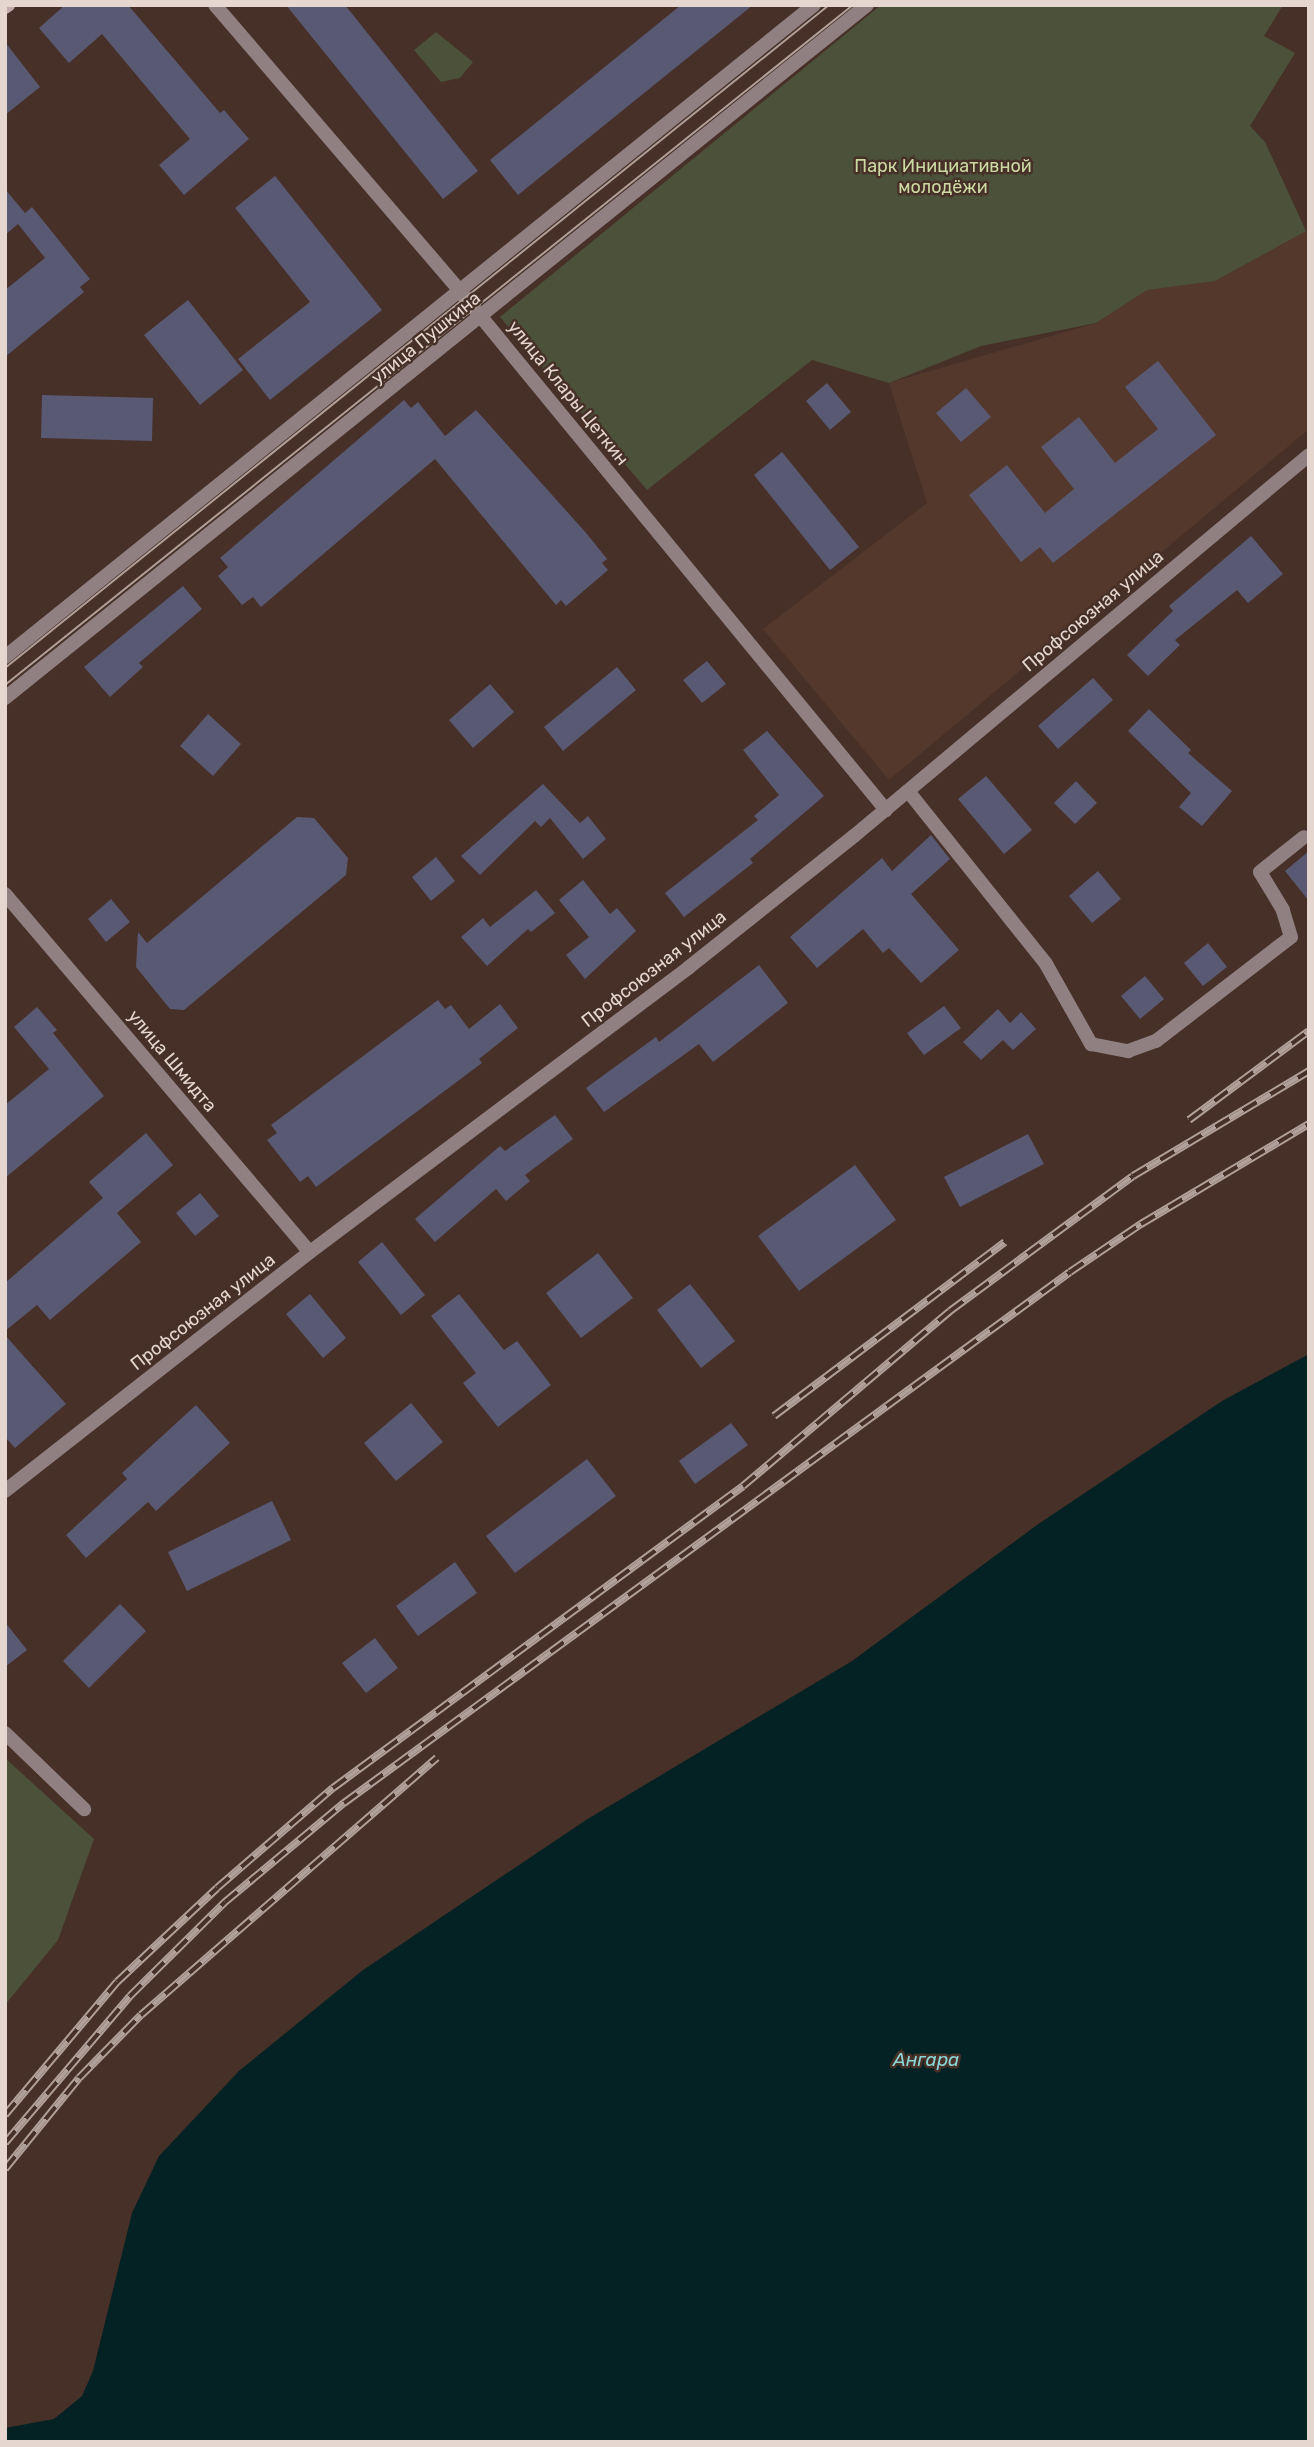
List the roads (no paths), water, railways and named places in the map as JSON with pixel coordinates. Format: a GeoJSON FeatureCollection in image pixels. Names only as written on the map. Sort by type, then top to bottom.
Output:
{"type":"FeatureCollection","features":[{"type":"Feature","properties":{"kind":"street","name":"улица Клары Цеткин"},"geometry":{"type":"LineString","coordinates":[[215,5],[459,290],[886,810]]}},
{"type":"Feature","properties":{"kind":"street","name":"улица Пушкина"},"geometry":{"type":"LineString","coordinates":[[5,657],[814,5]]}},
{"type":"Feature","properties":{"kind":"street","name":"улица Пушкина"},"geometry":{"type":"LineString","coordinates":[[5,698],[482,318],[867,5]]}},
{"type":"Feature","properties":{"kind":"street","name":"Профсоюзная улица"},"geometry":{"type":"LineString","coordinates":[[5,1491],[310,1252],[677,976],[886,810],[1309,455]]}},
{"type":"Feature","properties":{"kind":"street"},"geometry":{"type":"LineString","coordinates":[[908,790],[1046,964],[1070,1014],[1091,1044],[1128,1051],[1156,1041],[1291,937],[1283,909],[1260,872],[1304,837]]}},
{"type":"Feature","properties":{"kind":"street","name":"улица Шмидта"},"geometry":{"type":"LineString","coordinates":[[5,894],[310,1252]]}},
{"type":"Feature","properties":{"kind":"street"},"geometry":{"type":"LineString","coordinates":[[5,1733],[84,1809]]}},
{"type":"Feature","properties":{"kind":"water","name":"Ангара"},"geometry":{"type":"Polygon","coordinates":[[[1309,1354],[1309,2442],[5,2442],[5,2428],[54,2419],[82,2396],[93,2371],[132,2213],[159,2156],[239,2071],[363,1970],[586,1820],[852,1661],[1037,1525],[1222,1401],[1309,1354]]]}},
{"type":"Feature","properties":{"kind":"tram line"},"geometry":{"type":"LineString","coordinates":[[5,668],[829,5]]}},
{"type":"Feature","properties":{"kind":"tram line"},"geometry":{"type":"LineString","coordinates":[[5,685],[853,5]]}},
{"type":"Feature","properties":{"kind":"railway"},"geometry":{"type":"LineString","coordinates":[[1189,1120],[1309,1031]]}},
{"type":"Feature","properties":{"kind":"railway"},"geometry":{"type":"LineString","coordinates":[[5,2115],[117,1982],[217,1888],[333,1788],[743,1486],[950,1311],[1133,1176],[1309,1071]]}},
{"type":"Feature","properties":{"kind":"railway"},"geometry":{"type":"LineString","coordinates":[[5,2143],[130,1996],[225,1902],[344,1803],[1070,1272],[1141,1224],[1309,1124]]}},
{"type":"Feature","properties":{"kind":"railway"},"geometry":{"type":"LineString","coordinates":[[774,1416],[1005,1242]]}},
{"type":"Feature","properties":{"kind":"railway"},"geometry":{"type":"LineString","coordinates":[[5,2169],[79,2078],[141,2015],[437,1758]]}},
{"type":"Feature","properties":{"kind":"park label","name":"Парк Инициативной молодёжи"},"geometry":{"type":"Point","coordinates":[943,177]}}]}
